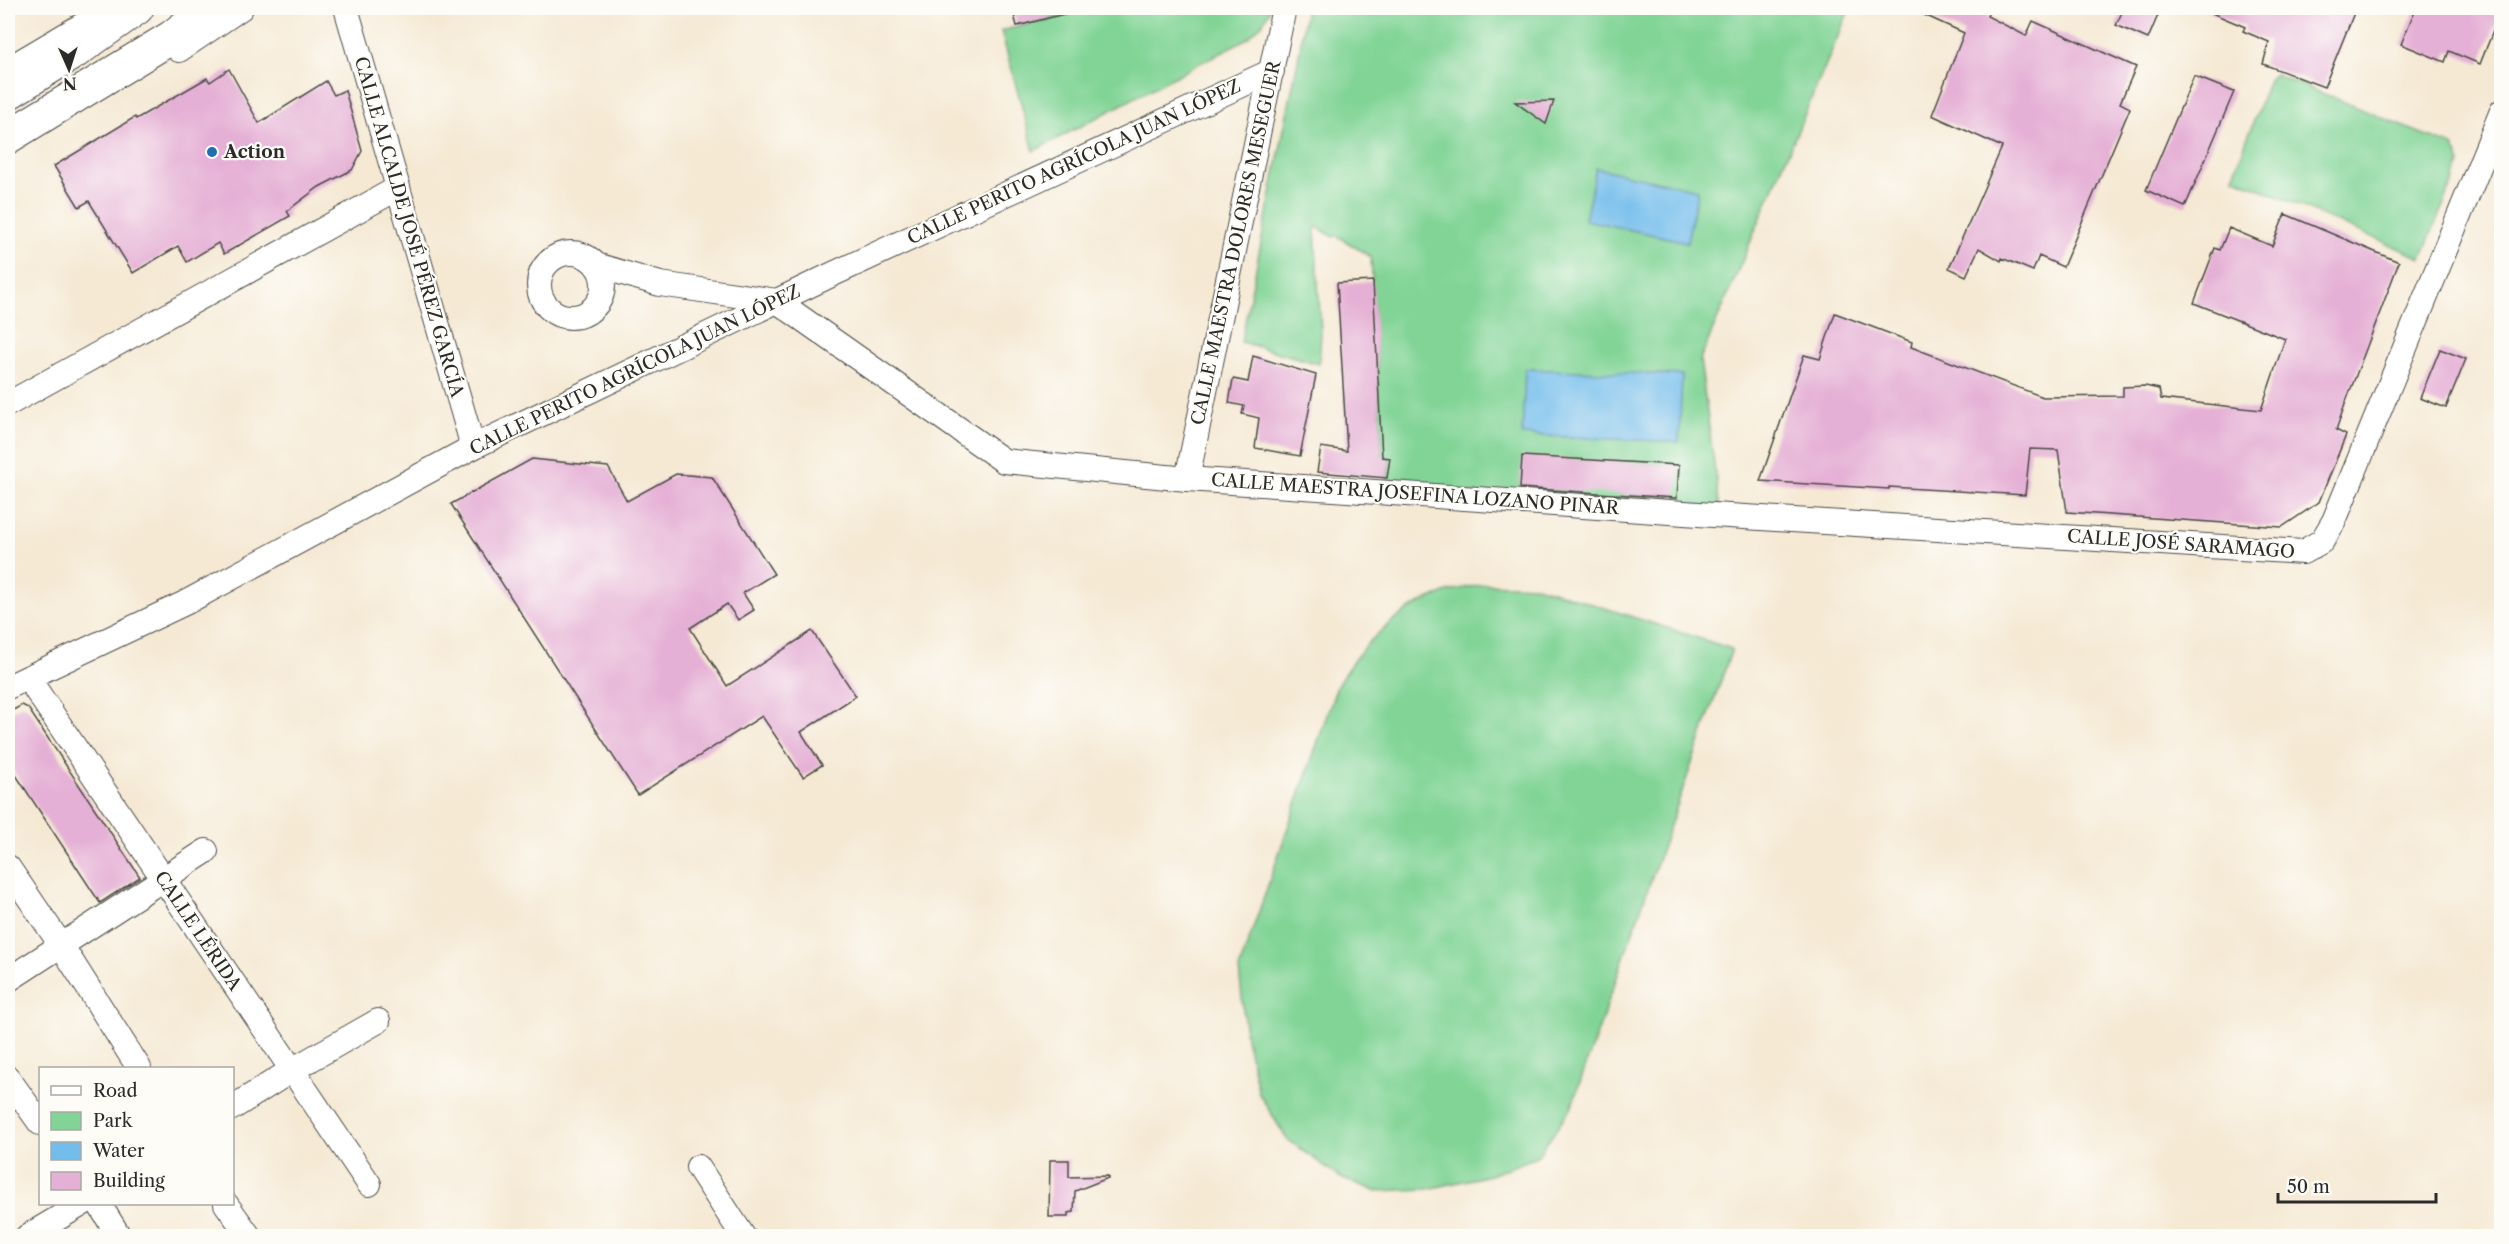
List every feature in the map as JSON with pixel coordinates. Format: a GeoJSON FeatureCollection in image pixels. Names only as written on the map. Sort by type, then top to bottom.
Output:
{"type":"FeatureCollection","features":[{"type":"Feature","properties":{"kind":"main road"},"geometry":{"type":"LineString","coordinates":[[8,93],[76,51],[137,8]]}},
{"type":"Feature","properties":{"kind":"main road"},"geometry":{"type":"LineString","coordinates":[[8,137],[172,37],[209,8]]}},
{"type":"Feature","properties":{"kind":"street"},"geometry":{"type":"LineString","coordinates":[[8,69],[111,8]]}},
{"type":"Feature","properties":{"kind":"street"},"geometry":{"type":"LineString","coordinates":[[8,154],[163,60],[241,8]]}},
{"type":"Feature","properties":{"kind":"street","name":"CALLE ALCALDE JOSÉ PÉREZ GARCÍA"},"geometry":{"type":"LineString","coordinates":[[346,8],[473,447]]}},
{"type":"Feature","properties":{"kind":"street","name":"CALLE MAESTRA DOLORES MESEGUER"},"geometry":{"type":"LineString","coordinates":[[1187,479],[1284,8]]}},
{"type":"Feature","properties":{"kind":"street","name":"CALLE PERITO AGRÍCOLA JUAN LÓPEZ"},"geometry":{"type":"LineString","coordinates":[[18,682],[185,603],[473,447],[777,301],[1272,71]]}},
{"type":"Feature","properties":{"kind":"street","name":"CALLE JOSÉ SARAMAGO"},"geometry":{"type":"LineString","coordinates":[[1644,510],[2304,552],[2322,541],[2334,521],[2502,111]]}},
{"type":"Feature","properties":{"kind":"street"},"geometry":{"type":"LineString","coordinates":[[8,404],[398,188]]}},
{"type":"Feature","properties":{"kind":"street"},"geometry":{"type":"LineString","coordinates":[[596,265],[660,284],[777,301]]}},
{"type":"Feature","properties":{"kind":"street","name":"CALLE MAESTRA JOSEFINA LOZANO PINAR"},"geometry":{"type":"LineString","coordinates":[[777,301],[1004,461],[1187,479],[1644,510]]}},
{"type":"Feature","properties":{"kind":"street","name":"CALLE LÉRIDA"},"geometry":{"type":"LineString","coordinates":[[18,682],[164,879],[369,1184]]}},
{"type":"Feature","properties":{"kind":"street"},"geometry":{"type":"LineString","coordinates":[[8,980],[207,851]]}},
{"type":"Feature","properties":{"kind":"street"},"geometry":{"type":"LineString","coordinates":[[8,867],[62,945],[138,1067]]}},
{"type":"Feature","properties":{"kind":"street"},"geometry":{"type":"LineString","coordinates":[[234,1107],[292,1070],[378,1021]]}},
{"type":"Feature","properties":{"kind":"street"},"geometry":{"type":"LineString","coordinates":[[8,1078],[39,1122]]}},
{"type":"Feature","properties":{"kind":"street"},"geometry":{"type":"LineString","coordinates":[[698,1167],[743,1236]]}},
{"type":"Feature","properties":{"kind":"street"},"geometry":{"type":"LineString","coordinates":[[28,1236],[79,1205]]}},
{"type":"Feature","properties":{"kind":"street"},"geometry":{"type":"LineString","coordinates":[[100,1205],[119,1236]]}},
{"type":"Feature","properties":{"kind":"street"},"geometry":{"type":"LineString","coordinates":[[227,1205],[249,1236]]}},
{"type":"Feature","properties":{"kind":"green space"},"geometry":{"type":"Polygon","coordinates":[[[1094,8],[1271,8],[1262,24],[1248,38],[1034,151],[1001,31],[1094,8]]]}},
{"type":"Feature","properties":{"kind":"green space"},"geometry":{"type":"Polygon","coordinates":[[[1306,8],[1850,8],[1700,360],[1720,509],[1386,488],[1390,458],[1382,456],[1371,257],[1336,235],[1334,237],[1317,227],[1315,229],[1321,333],[1319,364],[1241,342],[1298,60],[1306,8]]]}},
{"type":"Feature","properties":{"kind":"green space"},"geometry":{"type":"Polygon","coordinates":[[[2275,74],[2452,146],[2459,156],[2460,165],[2421,258],[2233,177],[2269,80],[2275,74]]]}},
{"type":"Feature","properties":{"kind":"green space"},"geometry":{"type":"Polygon","coordinates":[[[1485,584],[1537,586],[1732,649],[1571,1108],[1537,1157],[1490,1175],[1428,1189],[1376,1191],[1341,1178],[1287,1139],[1259,1094],[1246,1038],[1239,969],[1337,686],[1346,671],[1380,631],[1408,610],[1444,593],[1485,584]]]}},
{"type":"Feature","properties":{"kind":"water"},"geometry":{"type":"Polygon","coordinates":[[[1596,168],[1698,190],[1687,242],[1585,220],[1596,168]]]}},
{"type":"Feature","properties":{"kind":"water"},"geometry":{"type":"Polygon","coordinates":[[[1525,369],[1682,375],[1679,442],[1522,435],[1525,369]]]}},
{"type":"Feature","properties":{"kind":"building"},"geometry":{"type":"Polygon","coordinates":[[[1012,8],[1067,8],[1068,13],[1017,26],[1012,8]]]}},
{"type":"Feature","properties":{"kind":"building"},"geometry":{"type":"Polygon","coordinates":[[[1909,8],[1991,8],[1987,16],[2026,36],[2033,21],[2136,67],[2120,103],[2130,108],[2063,267],[2039,256],[2033,271],[2002,258],[2001,261],[1979,248],[1966,276],[1949,268],[2002,147],[1932,115],[1964,33],[1909,8]]]}},
{"type":"Feature","properties":{"kind":"building"},"geometry":{"type":"Polygon","coordinates":[[[2124,8],[2161,8],[2148,39],[2116,25],[2124,8]]]}},
{"type":"Feature","properties":{"kind":"building"},"geometry":{"type":"Polygon","coordinates":[[[2200,8],[2356,8],[2324,87],[2263,64],[2269,42],[2243,31],[2245,27],[2200,8]]]}},
{"type":"Feature","properties":{"kind":"building"},"geometry":{"type":"Polygon","coordinates":[[[2416,8],[2492,8],[2501,11],[2480,64],[2449,51],[2445,62],[2401,44],[2416,8]]]}},
{"type":"Feature","properties":{"kind":"building"},"geometry":{"type":"Polygon","coordinates":[[[229,69],[259,123],[326,81],[334,95],[345,90],[362,151],[352,170],[319,187],[287,211],[290,216],[224,254],[218,243],[187,262],[178,246],[133,273],[89,201],[79,207],[54,166],[135,117],[136,119],[207,78],[210,82],[229,69]]]}},
{"type":"Feature","properties":{"kind":"building"},"geometry":{"type":"Polygon","coordinates":[[[2194,76],[2234,92],[2185,207],[2146,190],[2194,76]]]}},
{"type":"Feature","properties":{"kind":"building"},"geometry":{"type":"Polygon","coordinates":[[[1554,101],[1546,124],[1515,102],[1554,101]]]}},
{"type":"Feature","properties":{"kind":"building"},"geometry":{"type":"Polygon","coordinates":[[[2285,214],[2399,262],[2336,430],[2346,435],[2319,502],[2282,527],[2067,512],[2058,450],[2030,449],[2025,495],[1760,481],[1804,355],[1820,359],[1835,313],[1912,342],[1911,347],[2043,397],[2123,396],[2123,387],[2145,386],[2159,389],[2161,399],[2261,410],[2285,339],[2194,303],[2215,248],[2220,250],[2229,228],[2272,246],[2285,214]]]}},
{"type":"Feature","properties":{"kind":"building"},"geometry":{"type":"Polygon","coordinates":[[[1373,281],[1382,457],[1390,458],[1387,478],[1317,472],[1321,447],[1347,451],[1337,283],[1373,281]]]}},
{"type":"Feature","properties":{"kind":"building"},"geometry":{"type":"Polygon","coordinates":[[[2440,349],[2466,359],[2446,408],[2420,398],[2440,349]]]}},
{"type":"Feature","properties":{"kind":"building"},"geometry":{"type":"Polygon","coordinates":[[[1253,356],[1316,375],[1300,456],[1255,448],[1259,418],[1242,414],[1244,406],[1229,403],[1233,379],[1248,382],[1253,356]]]}},
{"type":"Feature","properties":{"kind":"building"},"geometry":{"type":"Polygon","coordinates":[[[1522,456],[1679,465],[1677,498],[1520,488],[1522,456]]]}},
{"type":"Feature","properties":{"kind":"building"},"geometry":{"type":"Polygon","coordinates":[[[532,459],[608,467],[627,501],[676,474],[712,477],[774,574],[743,593],[754,610],[738,620],[727,604],[690,628],[727,686],[812,631],[856,696],[801,732],[822,765],[803,777],[762,716],[638,795],[451,504],[532,459]]]}},
{"type":"Feature","properties":{"kind":"building"},"geometry":{"type":"Polygon","coordinates":[[[22,705],[28,708],[140,877],[100,903],[8,763],[8,713],[22,705]]]}},
{"type":"Feature","properties":{"kind":"building"},"geometry":{"type":"Polygon","coordinates":[[[1050,1160],[1069,1160],[1069,1177],[1108,1176],[1108,1178],[1075,1191],[1074,1212],[1068,1213],[1068,1217],[1049,1217],[1050,1160]]]}},
{"type":"Feature","properties":{"kind":"place","name":"Action"},"geometry":{"type":"Point","coordinates":[212,152]}}]}
